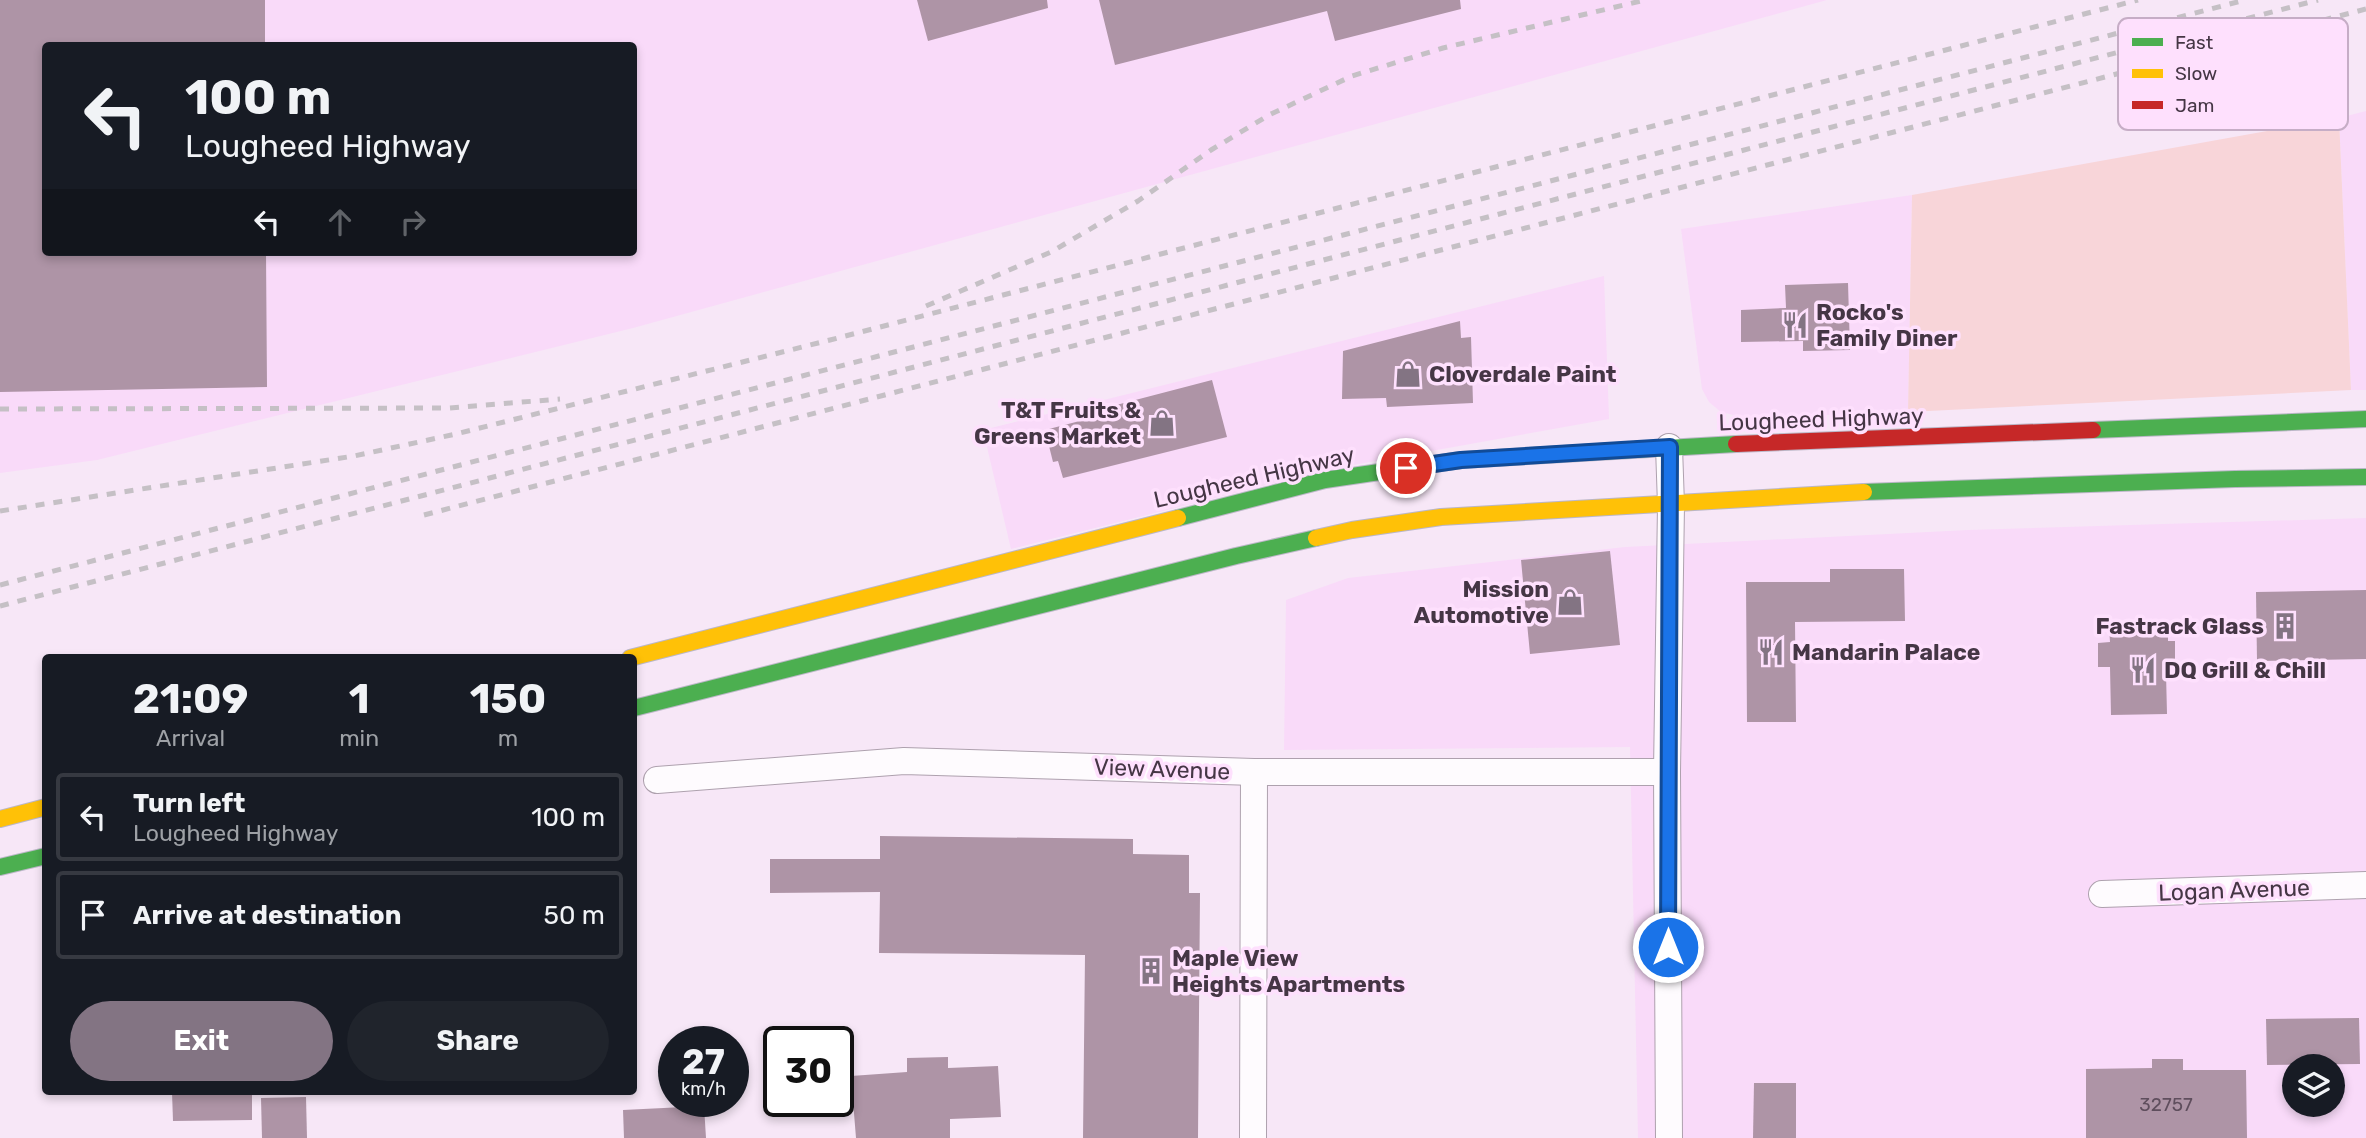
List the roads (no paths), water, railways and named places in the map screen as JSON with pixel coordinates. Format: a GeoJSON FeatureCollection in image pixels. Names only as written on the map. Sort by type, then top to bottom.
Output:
{"type":"FeatureCollection","features":[{"type":"Feature","properties":{"kind":"main road","name":"Lougheed Highway"},"geometry":{"type":"LineString","coordinates":[[637,656],[1325,480],[1461,460],[1670,447],[2366,419]]}},
{"type":"Feature","properties":{"kind":"main road"},"geometry":{"type":"LineString","coordinates":[[637,707],[1236,556],[1352,530],[1441,517],[1671,505],[1814,494],[2366,477]]}},
{"type":"Feature","properties":{"kind":"main road"},"geometry":{"type":"LineString","coordinates":[[0,819],[42,808]]}},
{"type":"Feature","properties":{"kind":"main road"},"geometry":{"type":"LineString","coordinates":[[0,867],[42,857]]}},
{"type":"Feature","properties":{"kind":"street"},"geometry":{"type":"LineString","coordinates":[[1669,1138],[1667,772],[1670,447]]}},
{"type":"Feature","properties":{"kind":"street","name":"View Avenue"},"geometry":{"type":"LineString","coordinates":[[657,780],[904,761],[1254,772],[1667,772]]}},
{"type":"Feature","properties":{"kind":"street"},"geometry":{"type":"LineString","coordinates":[[1253,1138],[1254,772]]}},
{"type":"Feature","properties":{"kind":"street","name":"Logan Avenue"},"geometry":{"type":"LineString","coordinates":[[2102,894],[2366,885]]}},
{"type":"Feature","properties":{"kind":"railway"},"geometry":{"type":"LineString","coordinates":[[926,306],[1051,252],[1138,201],[1211,150],[1269,115],[1352,76],[1443,48],[1645,0]]}},
{"type":"Feature","properties":{"kind":"railway"},"geometry":{"type":"LineString","coordinates":[[0,511],[354,456],[456,434],[830,340],[2138,0]]}},
{"type":"Feature","properties":{"kind":"railway"},"geometry":{"type":"LineString","coordinates":[[2176,18],[2245,0]]}},
{"type":"Feature","properties":{"kind":"railway"},"geometry":{"type":"LineString","coordinates":[[2249,18],[2318,0]]}},
{"type":"Feature","properties":{"kind":"railway"},"geometry":{"type":"LineString","coordinates":[[2331,18],[2366,9]]}},
{"type":"Feature","properties":{"kind":"railway"},"geometry":{"type":"LineString","coordinates":[[0,585],[2118,33]]}},
{"type":"Feature","properties":{"kind":"railway"},"geometry":{"type":"LineString","coordinates":[[0,606],[2118,52]]}},
{"type":"Feature","properties":{"kind":"railway"},"geometry":{"type":"LineString","coordinates":[[424,515],[2118,74]]}},
{"type":"Feature","properties":{"kind":"railway"},"geometry":{"type":"LineString","coordinates":[[0,409],[449,408],[560,399]]}},
{"type":"Feature","properties":{"kind":"place","name":"Rocko's Family Diner"},"geometry":{"type":"Point","coordinates":[1795,325]}},
{"type":"Feature","properties":{"kind":"place","name":"Cloverdale Paint"},"geometry":{"type":"Point","coordinates":[1408,374]}},
{"type":"Feature","properties":{"kind":"place","name":"T&T Fruits & Greens Market"},"geometry":{"type":"Point","coordinates":[1162,423]}},
{"type":"Feature","properties":{"kind":"place","name":"Mission Automotive"},"geometry":{"type":"Point","coordinates":[1570,602]}},
{"type":"Feature","properties":{"kind":"place","name":"Fastrack Glass"},"geometry":{"type":"Point","coordinates":[2285,626]}},
{"type":"Feature","properties":{"kind":"place","name":"Mandarin Palace"},"geometry":{"type":"Point","coordinates":[1771,652]}},
{"type":"Feature","properties":{"kind":"place","name":"DQ Grill & Chill"},"geometry":{"type":"Point","coordinates":[2143,670]}},
{"type":"Feature","properties":{"kind":"place","name":"Maple View Heights Apartments"},"geometry":{"type":"Point","coordinates":[1151,971]}}]}
